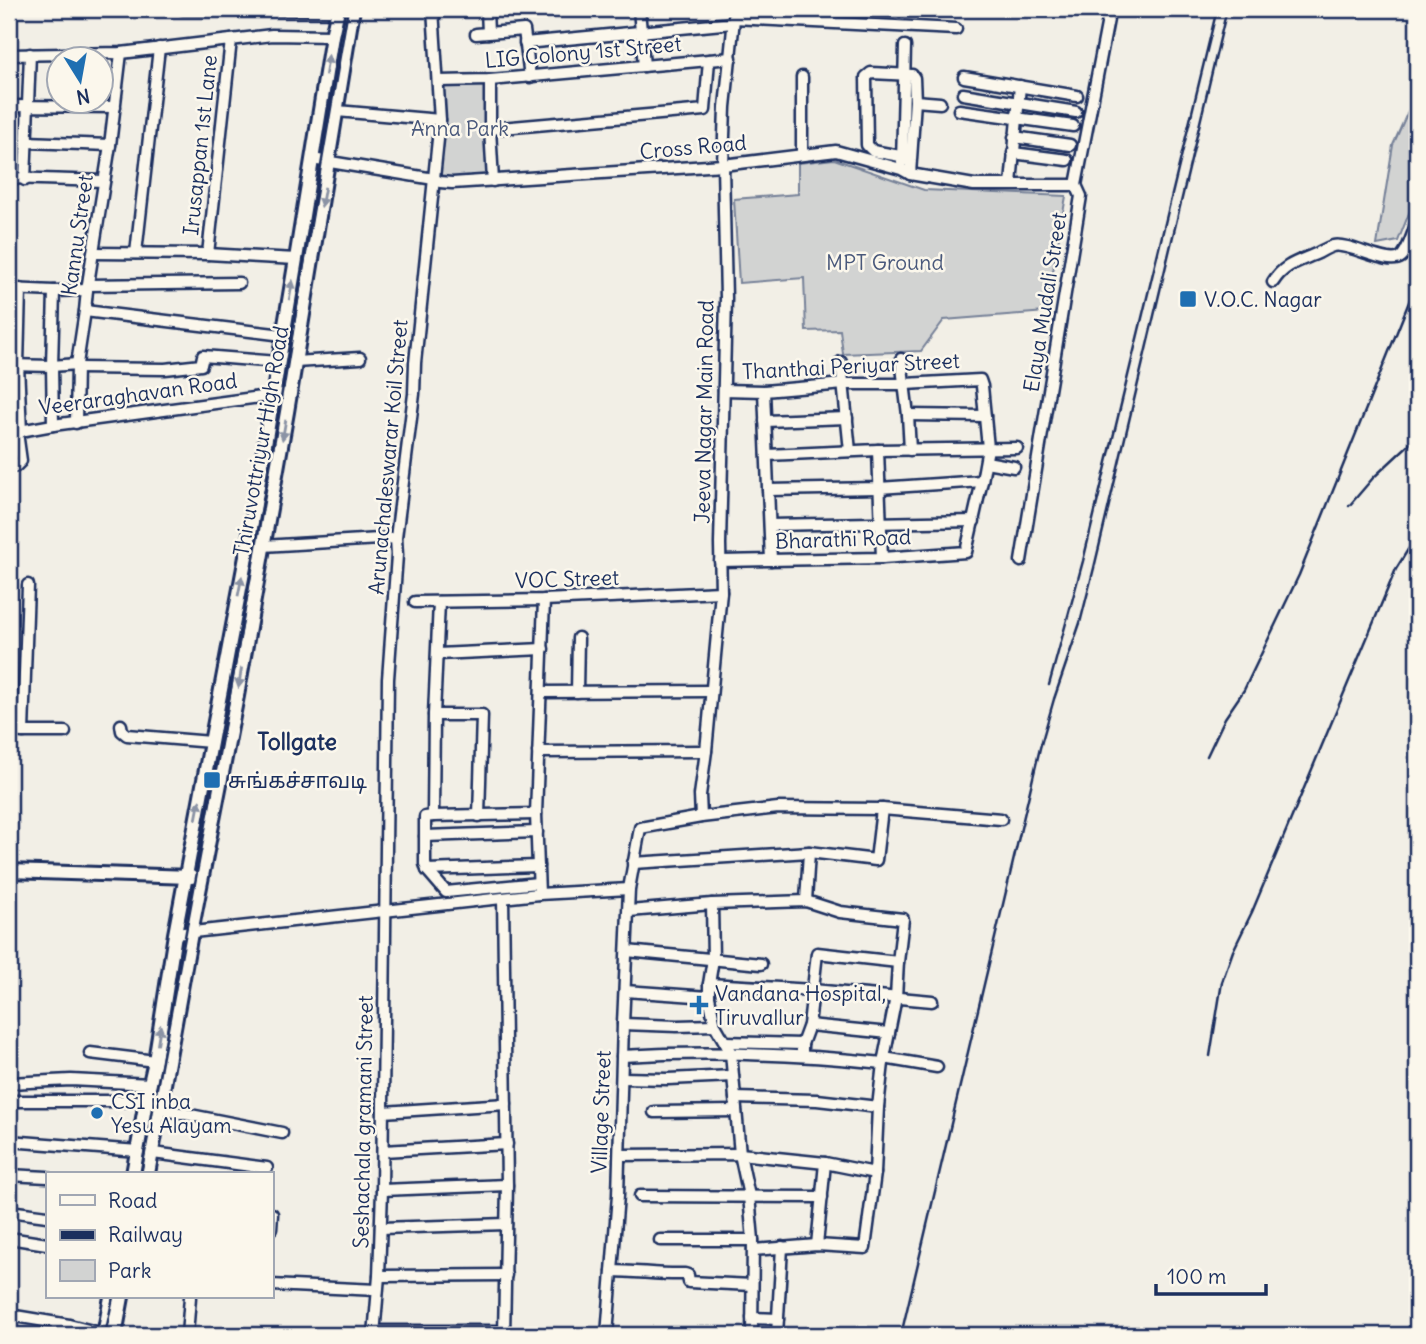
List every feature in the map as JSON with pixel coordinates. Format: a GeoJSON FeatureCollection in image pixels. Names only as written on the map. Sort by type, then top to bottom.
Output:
{"type":"FeatureCollection","features":[{"type":"Feature","properties":{"kind":"main road","name":"Thiruvottriyur High Road"},"geometry":{"type":"LineString","coordinates":[[133,1172],[247,547],[338,9]]}},
{"type":"Feature","properties":{"kind":"main road","name":"Thiruvottriyur High Road"},"geometry":{"type":"LineString","coordinates":[[148,1172],[237,696],[353,9]]}},
{"type":"Feature","properties":{"kind":"main road"},"geometry":{"type":"LineString","coordinates":[[9,871],[202,878]]}},
{"type":"Feature","properties":{"kind":"main road"},"geometry":{"type":"LineString","coordinates":[[104,1335],[111,1298]]}},
{"type":"Feature","properties":{"kind":"main road"},"geometry":{"type":"LineString","coordinates":[[115,1335],[122,1298]]}},
{"type":"Feature","properties":{"kind":"street"},"geometry":{"type":"LineString","coordinates":[[183,9],[338,9]]}},
{"type":"Feature","properties":{"kind":"street","name":"Arunachaleswarar Koil Street"},"geometry":{"type":"LineString","coordinates":[[386,910],[388,680],[396,538],[414,394],[440,120],[433,9]]}},
{"type":"Feature","properties":{"kind":"street"},"geometry":{"type":"LineString","coordinates":[[487,9],[488,33]]}},
{"type":"Feature","properties":{"kind":"street"},"geometry":{"type":"LineString","coordinates":[[639,9],[645,66]]}},
{"type":"Feature","properties":{"kind":"street","name":"Elaya Mudali Street"},"geometry":{"type":"LineString","coordinates":[[1021,561],[1081,196],[1076,186],[1110,9]]}},
{"type":"Feature","properties":{"kind":"street"},"geometry":{"type":"LineString","coordinates":[[525,43],[642,32],[734,17],[956,29]]}},
{"type":"Feature","properties":{"kind":"street","name":"Jeeva Nagar Main Road"},"geometry":{"type":"LineString","coordinates":[[701,817],[721,592],[726,298],[723,165],[725,107],[734,17]]}},
{"type":"Feature","properties":{"kind":"street"},"geometry":{"type":"LineString","coordinates":[[476,34],[524,30],[530,77]]}},
{"type":"Feature","properties":{"kind":"street"},"geometry":{"type":"LineString","coordinates":[[9,55],[121,53],[272,35],[332,36]]}},
{"type":"Feature","properties":{"kind":"street","name":"Irusappan 1st Lane"},"geometry":{"type":"LineString","coordinates":[[208,254],[231,40]]}},
{"type":"Feature","properties":{"kind":"street"},"geometry":{"type":"LineString","coordinates":[[905,46],[907,157]]}},
{"type":"Feature","properties":{"kind":"street"},"geometry":{"type":"LineString","coordinates":[[136,253],[159,48]]}},
{"type":"Feature","properties":{"kind":"street","name":"Kannu Street"},"geometry":{"type":"LineString","coordinates":[[116,98],[121,53]]}},
{"type":"Feature","properties":{"kind":"street"},"geometry":{"type":"LineString","coordinates":[[25,180],[30,54]]}},
{"type":"Feature","properties":{"kind":"street","name":"LIG Colony 1st Street"},"geometry":{"type":"LineString","coordinates":[[438,81],[530,77],[731,58]]}},
{"type":"Feature","properties":{"kind":"street"},"geometry":{"type":"LineString","coordinates":[[490,130],[705,110],[709,60]]}},
{"type":"Feature","properties":{"kind":"street"},"geometry":{"type":"LineString","coordinates":[[906,172],[915,101],[914,78],[912,75],[871,73],[866,77],[867,145],[873,151],[907,157]]}},
{"type":"Feature","properties":{"kind":"street"},"geometry":{"type":"LineString","coordinates":[[802,77],[802,155]]}},
{"type":"Feature","properties":{"kind":"street"},"geometry":{"type":"LineString","coordinates":[[964,77],[1077,96]]}},
{"type":"Feature","properties":{"kind":"street"},"geometry":{"type":"LineString","coordinates":[[490,80],[493,181]]}},
{"type":"Feature","properties":{"kind":"street"},"geometry":{"type":"LineString","coordinates":[[1011,184],[1020,86]]}},
{"type":"Feature","properties":{"kind":"street"},"geometry":{"type":"LineString","coordinates":[[963,94],[1076,112]]}},
{"type":"Feature","properties":{"kind":"street"},"geometry":{"type":"LineString","coordinates":[[915,101],[940,103]]}},
{"type":"Feature","properties":{"kind":"street"},"geometry":{"type":"LineString","coordinates":[[9,106],[46,106]]}},
{"type":"Feature","properties":{"kind":"street"},"geometry":{"type":"LineString","coordinates":[[959,110],[1073,126]]}},
{"type":"Feature","properties":{"kind":"street"},"geometry":{"type":"LineString","coordinates":[[337,111],[440,120]]}},
{"type":"Feature","properties":{"kind":"street","name":"Kannu Street"},"geometry":{"type":"LineString","coordinates":[[76,423],[77,366],[114,116]]}},
{"type":"Feature","properties":{"kind":"street"},"geometry":{"type":"LineString","coordinates":[[1014,137],[1070,145]]}},
{"type":"Feature","properties":{"kind":"street"},"geometry":{"type":"LineString","coordinates":[[26,142],[110,145]]}},
{"type":"Feature","properties":{"kind":"street","name":"Cross Road"},"geometry":{"type":"LineString","coordinates":[[312,159],[446,183],[723,165],[836,151],[906,172],[974,185],[1076,186]]}},
{"type":"Feature","properties":{"kind":"street"},"geometry":{"type":"LineString","coordinates":[[1013,153],[1067,160]]}},
{"type":"Feature","properties":{"kind":"street"},"geometry":{"type":"LineString","coordinates":[[9,178],[104,181]]}},
{"type":"Feature","properties":{"kind":"street"},"geometry":{"type":"LineString","coordinates":[[433,193],[446,183]]}},
{"type":"Feature","properties":{"kind":"street"},"geometry":{"type":"LineString","coordinates":[[1273,282],[1279,273],[1296,261],[1334,245],[1381,257],[1400,258],[1417,222]]}},
{"type":"Feature","properties":{"kind":"street"},"geometry":{"type":"LineString","coordinates":[[93,253],[208,254],[296,259]]}},
{"type":"Feature","properties":{"kind":"street"},"geometry":{"type":"LineString","coordinates":[[9,289],[54,291],[239,283]]}},
{"type":"Feature","properties":{"kind":"street"},"geometry":{"type":"LineString","coordinates":[[9,468],[21,461],[16,432],[14,365],[20,289]]}},
{"type":"Feature","properties":{"kind":"street"},"geometry":{"type":"LineString","coordinates":[[53,425],[54,291]]}},
{"type":"Feature","properties":{"kind":"street"},"geometry":{"type":"LineString","coordinates":[[85,312],[283,335]]}},
{"type":"Feature","properties":{"kind":"street"},"geometry":{"type":"LineString","coordinates":[[14,365],[165,369],[201,365],[203,356],[278,362]]}},
{"type":"Feature","properties":{"kind":"street"},"geometry":{"type":"LineString","coordinates":[[295,362],[360,358]]}},
{"type":"Feature","properties":{"kind":"street"},"geometry":{"type":"LineString","coordinates":[[901,359],[910,450]]}},
{"type":"Feature","properties":{"kind":"street"},"geometry":{"type":"LineString","coordinates":[[841,362],[850,451]]}},
{"type":"Feature","properties":{"kind":"street","name":"Thanthai Periyar Street"},"geometry":{"type":"LineString","coordinates":[[724,390],[764,391],[844,384],[980,380],[985,416]]}},
{"type":"Feature","properties":{"kind":"street"},"geometry":{"type":"LineString","coordinates":[[764,391],[771,560]]}},
{"type":"Feature","properties":{"kind":"street","name":"Veeraraghavan Road"},"geometry":{"type":"LineString","coordinates":[[16,432],[290,393]]}},
{"type":"Feature","properties":{"kind":"street"},"geometry":{"type":"LineString","coordinates":[[770,525],[974,521],[988,448],[985,416],[908,415]]}},
{"type":"Feature","properties":{"kind":"street"},"geometry":{"type":"LineString","coordinates":[[765,421],[847,418]]}},
{"type":"Feature","properties":{"kind":"street"},"geometry":{"type":"LineString","coordinates":[[766,455],[1017,448]]}},
{"type":"Feature","properties":{"kind":"street"},"geometry":{"type":"LineString","coordinates":[[878,450],[882,558]]}},
{"type":"Feature","properties":{"kind":"street"},"geometry":{"type":"LineString","coordinates":[[986,462],[1014,467]]}},
{"type":"Feature","properties":{"kind":"street"},"geometry":{"type":"LineString","coordinates":[[768,490],[879,488],[982,481]]}},
{"type":"Feature","properties":{"kind":"street","name":"Bharathi Road"},"geometry":{"type":"LineString","coordinates":[[720,561],[882,558],[966,552],[974,521]]}},
{"type":"Feature","properties":{"kind":"street"},"geometry":{"type":"LineString","coordinates":[[262,546],[396,538]]}},
{"type":"Feature","properties":{"kind":"street"},"geometry":{"type":"LineString","coordinates":[[23,732],[28,585]]}},
{"type":"Feature","properties":{"kind":"street","name":"VOC Street"},"geometry":{"type":"LineString","coordinates":[[415,602],[544,600],[721,592]]}},
{"type":"Feature","properties":{"kind":"street"},"geometry":{"type":"LineString","coordinates":[[539,894],[536,814],[544,600]]}},
{"type":"Feature","properties":{"kind":"street"},"geometry":{"type":"LineString","coordinates":[[433,816],[439,602]]}},
{"type":"Feature","properties":{"kind":"street"},"geometry":{"type":"LineString","coordinates":[[577,692],[579,638]]}},
{"type":"Feature","properties":{"kind":"street"},"geometry":{"type":"LineString","coordinates":[[438,654],[543,649]]}},
{"type":"Feature","properties":{"kind":"street"},"geometry":{"type":"LineString","coordinates":[[542,692],[711,691]]}},
{"type":"Feature","properties":{"kind":"street"},"geometry":{"type":"LineString","coordinates":[[434,715],[482,715],[479,816]]}},
{"type":"Feature","properties":{"kind":"street"},"geometry":{"type":"LineString","coordinates":[[121,725],[122,731],[127,735],[211,742]]}},
{"type":"Feature","properties":{"kind":"street"},"geometry":{"type":"LineString","coordinates":[[9,731],[65,732]]}},
{"type":"Feature","properties":{"kind":"street"},"geometry":{"type":"LineString","coordinates":[[538,752],[706,751]]}},
{"type":"Feature","properties":{"kind":"street"},"geometry":{"type":"LineString","coordinates":[[701,817],[778,807],[882,809],[1001,819]]}},
{"type":"Feature","properties":{"kind":"street"},"geometry":{"type":"LineString","coordinates":[[633,863],[809,852],[876,860],[882,809]]}},
{"type":"Feature","properties":{"kind":"street"},"geometry":{"type":"LineString","coordinates":[[536,814],[425,817],[425,863],[427,870],[446,892],[538,883]]}},
{"type":"Feature","properties":{"kind":"street","name":"Village Street"},"geometry":{"type":"LineString","coordinates":[[607,1335],[620,1155],[629,889],[633,863],[640,828],[701,817]]}},
{"type":"Feature","properties":{"kind":"street"},"geometry":{"type":"LineString","coordinates":[[425,836],[537,832]]}},
{"type":"Feature","properties":{"kind":"street"},"geometry":{"type":"LineString","coordinates":[[806,901],[809,852]]}},
{"type":"Feature","properties":{"kind":"street"},"geometry":{"type":"LineString","coordinates":[[427,870],[538,866]]}},
{"type":"Feature","properties":{"kind":"street"},"geometry":{"type":"LineString","coordinates":[[175,934],[539,894],[629,889]]}},
{"type":"Feature","properties":{"kind":"street"},"geometry":{"type":"LineString","coordinates":[[374,1333],[505,1333],[507,1144],[503,898]]}},
{"type":"Feature","properties":{"kind":"street"},"geometry":{"type":"LineString","coordinates":[[629,911],[712,904],[806,901],[840,912],[903,919],[896,997],[883,1060],[875,1173],[865,1248],[817,1245],[782,1247],[660,1240]]}},
{"type":"Feature","properties":{"kind":"street"},"geometry":{"type":"LineString","coordinates":[[712,904],[713,959],[709,997],[715,1025],[731,1053],[740,1154],[749,1196],[753,1245],[752,1335]]}},
{"type":"Feature","properties":{"kind":"street","name":"Seshachala gramani Street"},"geometry":{"type":"LineString","coordinates":[[374,1333],[382,1228],[386,910]]}},
{"type":"Feature","properties":{"kind":"street"},"geometry":{"type":"LineString","coordinates":[[627,951],[761,964]]}},
{"type":"Feature","properties":{"kind":"street"},"geometry":{"type":"LineString","coordinates":[[802,1056],[802,1044],[809,1025],[817,953],[898,962]]}},
{"type":"Feature","properties":{"kind":"street"},"geometry":{"type":"LineString","coordinates":[[709,984],[932,1001]]}},
{"type":"Feature","properties":{"kind":"street"},"geometry":{"type":"LineString","coordinates":[[625,991],[709,997]]}},
{"type":"Feature","properties":{"kind":"street"},"geometry":{"type":"LineString","coordinates":[[623,1024],[715,1025]]}},
{"type":"Feature","properties":{"kind":"street"},"geometry":{"type":"LineString","coordinates":[[809,1025],[889,1033]]}},
{"type":"Feature","properties":{"kind":"street"},"geometry":{"type":"LineString","coordinates":[[725,1042],[802,1044]]}},
{"type":"Feature","properties":{"kind":"street"},"geometry":{"type":"LineString","coordinates":[[90,1053],[155,1061]]}},
{"type":"Feature","properties":{"kind":"street"},"geometry":{"type":"LineString","coordinates":[[622,1056],[731,1053],[883,1060],[937,1067]]}},
{"type":"Feature","properties":{"kind":"street"},"geometry":{"type":"LineString","coordinates":[[622,1078],[733,1076]]}},
{"type":"Feature","properties":{"kind":"street"},"geometry":{"type":"LineString","coordinates":[[9,1083],[71,1080],[150,1084]]}},
{"type":"Feature","properties":{"kind":"street"},"geometry":{"type":"LineString","coordinates":[[735,1098],[817,1100],[878,1107]]}},
{"type":"Feature","properties":{"kind":"street"},"geometry":{"type":"LineString","coordinates":[[9,1101],[146,1101]]}},
{"type":"Feature","properties":{"kind":"street"},"geometry":{"type":"LineString","coordinates":[[383,1112],[506,1104]]}},
{"type":"Feature","properties":{"kind":"street"},"geometry":{"type":"LineString","coordinates":[[160,1109],[282,1133]]}},
{"type":"Feature","properties":{"kind":"street"},"geometry":{"type":"LineString","coordinates":[[654,1112],[736,1111]]}},
{"type":"Feature","properties":{"kind":"street"},"geometry":{"type":"LineString","coordinates":[[9,1141],[138,1151]]}},
{"type":"Feature","properties":{"kind":"street"},"geometry":{"type":"LineString","coordinates":[[383,1151],[507,1144]]}},
{"type":"Feature","properties":{"kind":"street"},"geometry":{"type":"LineString","coordinates":[[153,1153],[267,1168]]}},
{"type":"Feature","properties":{"kind":"street"},"geometry":{"type":"LineString","coordinates":[[620,1155],[740,1154],[825,1163],[875,1173]]}},
{"type":"Feature","properties":{"kind":"street"},"geometry":{"type":"LineString","coordinates":[[817,1245],[825,1163]]}},
{"type":"Feature","properties":{"kind":"street"},"geometry":{"type":"LineString","coordinates":[[9,1175],[46,1177]]}},
{"type":"Feature","properties":{"kind":"street"},"geometry":{"type":"LineString","coordinates":[[382,1190],[507,1185]]}},
{"type":"Feature","properties":{"kind":"street"},"geometry":{"type":"LineString","coordinates":[[640,1196],[822,1197]]}},
{"type":"Feature","properties":{"kind":"street"},"geometry":{"type":"LineString","coordinates":[[9,1211],[46,1216]]}},
{"type":"Feature","properties":{"kind":"street"},"geometry":{"type":"LineString","coordinates":[[382,1228],[506,1224]]}},
{"type":"Feature","properties":{"kind":"street"},"geometry":{"type":"LineString","coordinates":[[9,1238],[46,1244]]}},
{"type":"Feature","properties":{"kind":"street"},"geometry":{"type":"LineString","coordinates":[[777,1335],[782,1247]]}},
{"type":"Feature","properties":{"kind":"street"},"geometry":{"type":"LineString","coordinates":[[612,1271],[658,1275],[685,1274],[688,1275],[689,1282],[752,1285]]}},
{"type":"Feature","properties":{"kind":"street"},"geometry":{"type":"LineString","coordinates":[[379,1276],[506,1275]]}},
{"type":"Feature","properties":{"kind":"street"},"geometry":{"type":"LineString","coordinates":[[273,1285],[377,1290]]}},
{"type":"Feature","properties":{"kind":"street"},"geometry":{"type":"LineString","coordinates":[[187,1335],[190,1298]]}},
{"type":"Feature","properties":{"kind":"street"},"geometry":{"type":"LineString","coordinates":[[9,1315],[69,1325],[104,1335]]}},
{"type":"Feature","properties":{"kind":"street"},"geometry":{"type":"LineString","coordinates":[[752,1318],[778,1319]]}},
{"type":"Feature","properties":{"kind":"green space","name":"Anna Park"},"geometry":{"type":"Polygon","coordinates":[[[487,83],[488,178],[443,181],[430,172],[434,85],[487,83]]]}},
{"type":"Feature","properties":{"kind":"green space"},"geometry":{"type":"Polygon","coordinates":[[[1417,91],[1417,193],[1398,241],[1377,245],[1393,145],[1417,91]]]}},
{"type":"Feature","properties":{"kind":"green space","name":"MPT Ground"},"geometry":{"type":"Polygon","coordinates":[[[834,159],[924,190],[1066,196],[1046,312],[944,320],[921,351],[843,354],[840,330],[806,331],[804,278],[739,283],[734,199],[798,194],[798,163],[834,159]]]}},
{"type":"Feature","properties":{"kind":"railway"},"geometry":{"type":"LineString","coordinates":[[141,1172],[229,700],[348,9]]}},
{"type":"Feature","properties":{"kind":"railway"},"geometry":{"type":"LineString","coordinates":[[1049,685],[1083,561],[1217,9]]}},
{"type":"Feature","properties":{"kind":"railway"},"geometry":{"type":"LineString","coordinates":[[901,1335],[1040,748],[1080,623],[1094,568],[1227,9]]}},
{"type":"Feature","properties":{"kind":"railway"},"geometry":{"type":"LineString","coordinates":[[1207,756],[1225,718],[1244,690],[1299,575],[1417,282]]}},
{"type":"Feature","properties":{"kind":"railway"},"geometry":{"type":"LineString","coordinates":[[1349,506],[1373,478],[1417,437]]}},
{"type":"Feature","properties":{"kind":"railway"},"geometry":{"type":"LineString","coordinates":[[1210,1056],[1222,982],[1233,951],[1252,912],[1396,569],[1417,535]]}},
{"type":"Feature","properties":{"kind":"railway"},"geometry":{"type":"LineString","coordinates":[[105,1335],[113,1298]]}},
{"type":"Feature","properties":{"kind":"place","name":"V.O.C. Nagar"},"geometry":{"type":"Point","coordinates":[1188,299]}},
{"type":"Feature","properties":{"kind":"place","name":"சுங்கச்சாவடி"},"geometry":{"type":"Point","coordinates":[212,780]}},
{"type":"Feature","properties":{"kind":"place","name":"Vandana Hospital, Tiruvallur"},"geometry":{"type":"Point","coordinates":[699,1005]}},
{"type":"Feature","properties":{"kind":"place","name":"CSI inba Yesu Alayam"},"geometry":{"type":"Point","coordinates":[97,1113]}},
{"type":"Feature","properties":{"kind":"district","name":"Tollgate"},"geometry":{"type":"Point","coordinates":[297,741]}}]}
